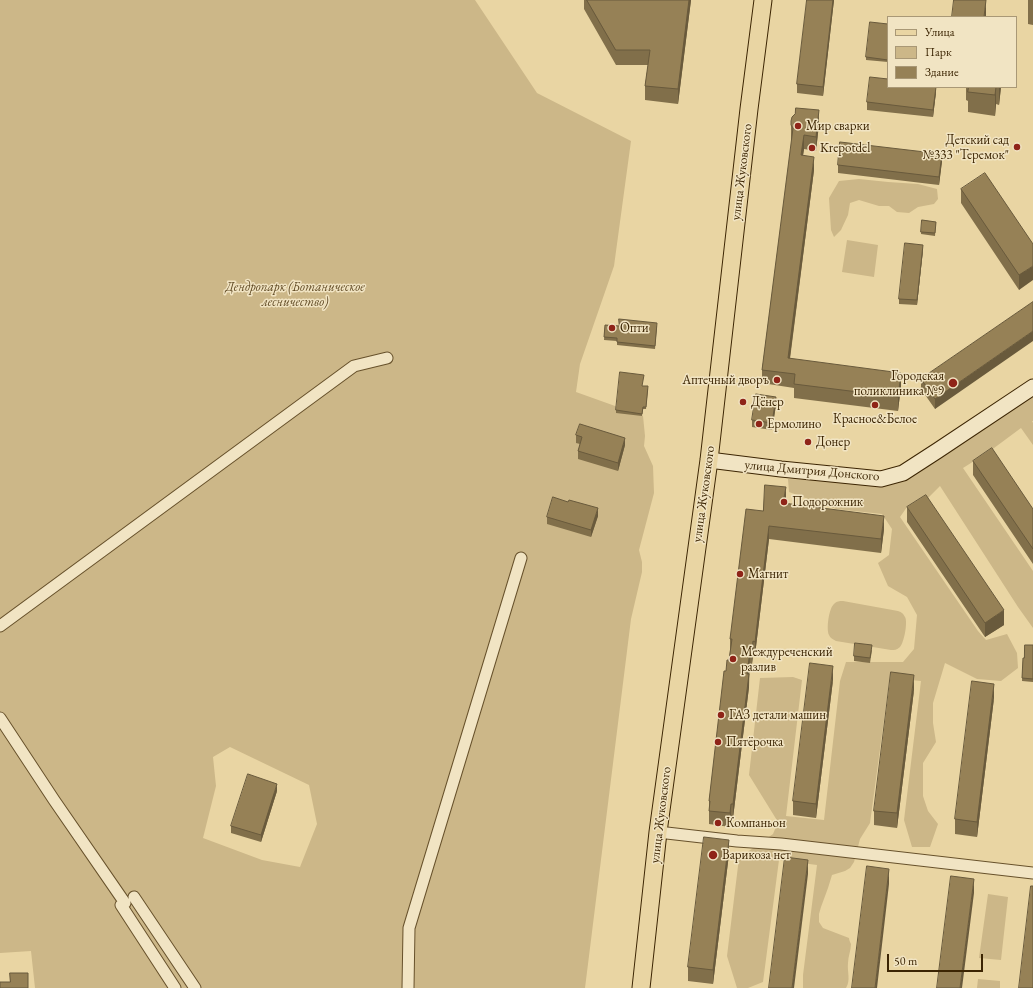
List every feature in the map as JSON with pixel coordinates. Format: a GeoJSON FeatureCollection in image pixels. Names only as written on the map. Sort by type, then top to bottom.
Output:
{"type":"FeatureCollection","features":[{"type":"Feature","properties":{"kind":"main road","name":"улица Жуковского"},"geometry":{"type":"LineString","coordinates":[[642,988],[658,832],[709,460],[763,0]]}},
{"type":"Feature","properties":{"kind":"street"},"geometry":{"type":"LineString","coordinates":[[0,626],[354,366],[387,358]]}},
{"type":"Feature","properties":{"kind":"street","name":"улица Дмитрия Донского"},"geometry":{"type":"LineString","coordinates":[[709,460],[881,479],[902,473],[1033,387]]}},
{"type":"Feature","properties":{"kind":"street"},"geometry":{"type":"LineString","coordinates":[[408,988],[409,928],[521,558]]}},
{"type":"Feature","properties":{"kind":"street"},"geometry":{"type":"LineString","coordinates":[[0,718],[54,800],[127,902],[195,988]]}},
{"type":"Feature","properties":{"kind":"street"},"geometry":{"type":"LineString","coordinates":[[658,832],[940,861],[1033,873]]}},
{"type":"Feature","properties":{"kind":"street"},"geometry":{"type":"LineString","coordinates":[[127,902],[175,988]]}},
{"type":"Feature","properties":{"kind":"green space","name":"Дендропарк (Ботаническое лесничество)"},"geometry":{"type":"Polygon","coordinates":[[[0,0],[475,0],[537,93],[631,141],[614,266],[580,364],[576,392],[643,416],[645,436],[644,446],[653,466],[654,493],[639,550],[642,562],[642,572],[631,619],[585,988],[35,988],[31,951],[0,953],[0,0]],[[230,747],[213,757],[216,786],[203,838],[262,860],[300,867],[317,824],[309,785],[230,747]]]}},
{"type":"Feature","properties":{"kind":"green space"},"geometry":{"type":"Polygon","coordinates":[[[859,179],[918,184],[937,189],[938,199],[934,204],[918,207],[909,213],[897,212],[889,206],[879,206],[859,200],[850,203],[848,215],[841,230],[834,237],[831,230],[829,198],[839,181],[859,179]]]}},
{"type":"Feature","properties":{"kind":"green space"},"geometry":{"type":"Polygon","coordinates":[[[847,240],[878,245],[874,277],[842,272],[847,240]]]}},
{"type":"Feature","properties":{"kind":"green space"},"geometry":{"type":"Polygon","coordinates":[[[1033,392],[1033,445],[1021,428],[990,451],[963,468],[1033,571],[1033,628],[940,486],[925,501],[907,507],[900,517],[978,631],[986,640],[1007,634],[1017,653],[1018,668],[1001,681],[977,679],[945,663],[933,703],[933,723],[936,742],[923,763],[923,796],[928,811],[938,824],[930,847],[912,847],[904,820],[921,681],[891,678],[889,683],[870,823],[860,839],[854,862],[850,868],[832,875],[819,914],[819,922],[823,928],[849,938],[851,946],[848,961],[848,982],[846,988],[803,988],[803,975],[817,865],[779,860],[763,982],[748,988],[737,988],[727,956],[739,858],[773,834],[778,822],[749,775],[760,678],[793,677],[802,680],[786,816],[824,820],[840,681],[846,662],[903,662],[914,649],[917,615],[907,597],[888,586],[878,563],[889,555],[892,529],[882,514],[836,509],[789,492],[788,479],[883,483],[1033,392]]]}},
{"type":"Feature","properties":{"kind":"green space"},"geometry":{"type":"Polygon","coordinates":[[[843,601],[902,613],[906,620],[906,628],[900,647],[891,650],[836,641],[831,638],[828,632],[828,619],[832,606],[836,602],[843,601]]]}},
{"type":"Feature","properties":{"kind":"green space"},"geometry":{"type":"Polygon","coordinates":[[[988,894],[1008,897],[1001,960],[979,958],[988,894]]]}},
{"type":"Feature","properties":{"kind":"green space"},"geometry":{"type":"Polygon","coordinates":[[[978,979],[1000,981],[1000,988],[977,988],[978,979]]]}},
{"type":"Feature","properties":{"kind":"building"},"geometry":{"type":"Polygon","coordinates":[[[587,0],[689,0],[678,89],[645,86],[650,50],[616,50],[587,0]]]}},
{"type":"Feature","properties":{"kind":"building"},"geometry":{"type":"Polygon","coordinates":[[[807,0],[833,0],[823,87],[797,84],[807,0]]]}},
{"type":"Feature","properties":{"kind":"building"},"geometry":{"type":"Polygon","coordinates":[[[954,0],[986,0],[984,16],[952,16],[954,0]]]}},
{"type":"Feature","properties":{"kind":"building"},"geometry":{"type":"Polygon","coordinates":[[[870,22],[887,24],[887,60],[866,57],[870,22]]]}},
{"type":"Feature","properties":{"kind":"building"},"geometry":{"type":"Polygon","coordinates":[[[870,77],[887,79],[887,88],[936,88],[933,110],[867,102],[870,77]]]}},
{"type":"Feature","properties":{"kind":"building"},"geometry":{"type":"Polygon","coordinates":[[[969,88],[996,88],[995,95],[968,92],[969,88]]]}},
{"type":"Feature","properties":{"kind":"building"},"geometry":{"type":"Polygon","coordinates":[[[796,108],[819,110],[816,137],[804,135],[801,155],[814,157],[788,358],[901,373],[898,397],[794,384],[795,374],[762,370],[793,128],[791,121],[795,114],[796,108]]]}},
{"type":"Feature","properties":{"kind":"building"},"geometry":{"type":"Polygon","coordinates":[[[840,142],[942,154],[939,177],[838,165],[840,142]]]}},
{"type":"Feature","properties":{"kind":"building"},"geometry":{"type":"Polygon","coordinates":[[[985,173],[1033,244],[1033,266],[1019,275],[961,189],[985,173]]]}},
{"type":"Feature","properties":{"kind":"building"},"geometry":{"type":"Polygon","coordinates":[[[922,220],[936,222],[935,233],[921,232],[922,220]]]}},
{"type":"Feature","properties":{"kind":"building"},"geometry":{"type":"Polygon","coordinates":[[[905,243],[923,245],[917,300],[899,299],[905,243]]]}},
{"type":"Feature","properties":{"kind":"building"},"geometry":{"type":"Polygon","coordinates":[[[1033,302],[1033,331],[935,399],[921,379],[1033,302]]]}},
{"type":"Feature","properties":{"kind":"building"},"geometry":{"type":"Polygon","coordinates":[[[619,319],[657,323],[655,346],[617,342],[617,338],[604,337],[605,325],[619,326],[619,319]]]}},
{"type":"Feature","properties":{"kind":"building"},"geometry":{"type":"Polygon","coordinates":[[[620,372],[644,375],[642,386],[648,386],[646,407],[643,407],[642,414],[616,410],[620,372]]]}},
{"type":"Feature","properties":{"kind":"building"},"geometry":{"type":"Polygon","coordinates":[[[756,394],[776,397],[772,423],[752,420],[756,394]]]}},
{"type":"Feature","properties":{"kind":"building"},"geometry":{"type":"Polygon","coordinates":[[[580,424],[625,438],[618,463],[578,451],[582,437],[576,435],[580,424]]]}},
{"type":"Feature","properties":{"kind":"building"},"geometry":{"type":"Polygon","coordinates":[[[992,448],[1033,509],[1033,549],[973,461],[992,448]]]}},
{"type":"Feature","properties":{"kind":"building"},"geometry":{"type":"Polygon","coordinates":[[[765,485],[786,487],[783,503],[884,516],[881,539],[769,526],[755,642],[753,641],[752,651],[750,651],[747,674],[749,674],[733,804],[731,804],[730,813],[709,811],[724,671],[726,671],[727,660],[729,660],[732,639],[730,639],[746,509],[763,511],[765,485]]]}},
{"type":"Feature","properties":{"kind":"building"},"geometry":{"type":"Polygon","coordinates":[[[926,495],[1004,610],[985,623],[907,507],[926,495]]]}},
{"type":"Feature","properties":{"kind":"building"},"geometry":{"type":"Polygon","coordinates":[[[553,497],[568,502],[569,500],[598,508],[591,530],[547,517],[553,497]]]}},
{"type":"Feature","properties":{"kind":"building"},"geometry":{"type":"Polygon","coordinates":[[[855,643],[872,645],[870,658],[854,656],[855,643]]]}},
{"type":"Feature","properties":{"kind":"building"},"geometry":{"type":"Polygon","coordinates":[[[1025,645],[1033,645],[1033,679],[1022,678],[1025,645]]]}},
{"type":"Feature","properties":{"kind":"building"},"geometry":{"type":"Polygon","coordinates":[[[810,663],[833,666],[816,804],[793,801],[810,663]]]}},
{"type":"Feature","properties":{"kind":"building"},"geometry":{"type":"Polygon","coordinates":[[[891,672],[914,675],[897,813],[874,811],[891,672]]]}},
{"type":"Feature","properties":{"kind":"building"},"geometry":{"type":"Polygon","coordinates":[[[972,681],[994,684],[977,822],[955,819],[972,681]]]}},
{"type":"Feature","properties":{"kind":"building"},"geometry":{"type":"Polygon","coordinates":[[[248,774],[277,784],[261,835],[231,826],[248,774]]]}},
{"type":"Feature","properties":{"kind":"building"},"geometry":{"type":"Polygon","coordinates":[[[704,837],[729,840],[713,970],[688,967],[704,837]]]}},
{"type":"Feature","properties":{"kind":"building"},"geometry":{"type":"Polygon","coordinates":[[[785,857],[808,860],[792,988],[769,988],[785,857]]]}},
{"type":"Feature","properties":{"kind":"building"},"geometry":{"type":"Polygon","coordinates":[[[867,866],[889,869],[875,988],[852,988],[867,866]]]}},
{"type":"Feature","properties":{"kind":"building"},"geometry":{"type":"Polygon","coordinates":[[[951,876],[974,879],[960,988],[937,988],[951,876]]]}},
{"type":"Feature","properties":{"kind":"building"},"geometry":{"type":"Polygon","coordinates":[[[1031,886],[1033,886],[1033,988],[1019,988],[1031,886]]]}},
{"type":"Feature","properties":{"kind":"building"},"geometry":{"type":"Polygon","coordinates":[[[10,973],[28,973],[28,988],[0,988],[0,982],[10,982],[10,973]]]}},
{"type":"Feature","properties":{"kind":"place","name":"Мир сварки"},"geometry":{"type":"Point","coordinates":[798,126]}},
{"type":"Feature","properties":{"kind":"place","name":"Детский сад №333 \"Теремок\""},"geometry":{"type":"Point","coordinates":[1017,147]}},
{"type":"Feature","properties":{"kind":"place","name":"Krepotdel"},"geometry":{"type":"Point","coordinates":[812,148]}},
{"type":"Feature","properties":{"kind":"place","name":"Опти"},"geometry":{"type":"Point","coordinates":[612,328]}},
{"type":"Feature","properties":{"kind":"place","name":"Аптечный дворъ"},"geometry":{"type":"Point","coordinates":[777,380]}},
{"type":"Feature","properties":{"kind":"place","name":"Городская поликлиника №9"},"geometry":{"type":"Point","coordinates":[953,383]}},
{"type":"Feature","properties":{"kind":"place","name":"Дёнер"},"geometry":{"type":"Point","coordinates":[743,402]}},
{"type":"Feature","properties":{"kind":"place","name":"Красное&Белое"},"geometry":{"type":"Point","coordinates":[875,405]}},
{"type":"Feature","properties":{"kind":"place","name":"Ермолино"},"geometry":{"type":"Point","coordinates":[759,424]}},
{"type":"Feature","properties":{"kind":"place","name":"Донер"},"geometry":{"type":"Point","coordinates":[808,442]}},
{"type":"Feature","properties":{"kind":"place","name":"Подорожник"},"geometry":{"type":"Point","coordinates":[784,502]}},
{"type":"Feature","properties":{"kind":"place","name":"Магнит"},"geometry":{"type":"Point","coordinates":[740,574]}},
{"type":"Feature","properties":{"kind":"place","name":"Междуреченский разлив"},"geometry":{"type":"Point","coordinates":[733,659]}},
{"type":"Feature","properties":{"kind":"place","name":"ГАЗ детали машин"},"geometry":{"type":"Point","coordinates":[721,715]}},
{"type":"Feature","properties":{"kind":"place","name":"Пятёрочка"},"geometry":{"type":"Point","coordinates":[718,742]}},
{"type":"Feature","properties":{"kind":"place","name":"Компаньон"},"geometry":{"type":"Point","coordinates":[718,823]}},
{"type":"Feature","properties":{"kind":"place","name":"Варикоза нет"},"geometry":{"type":"Point","coordinates":[713,855]}}]}
